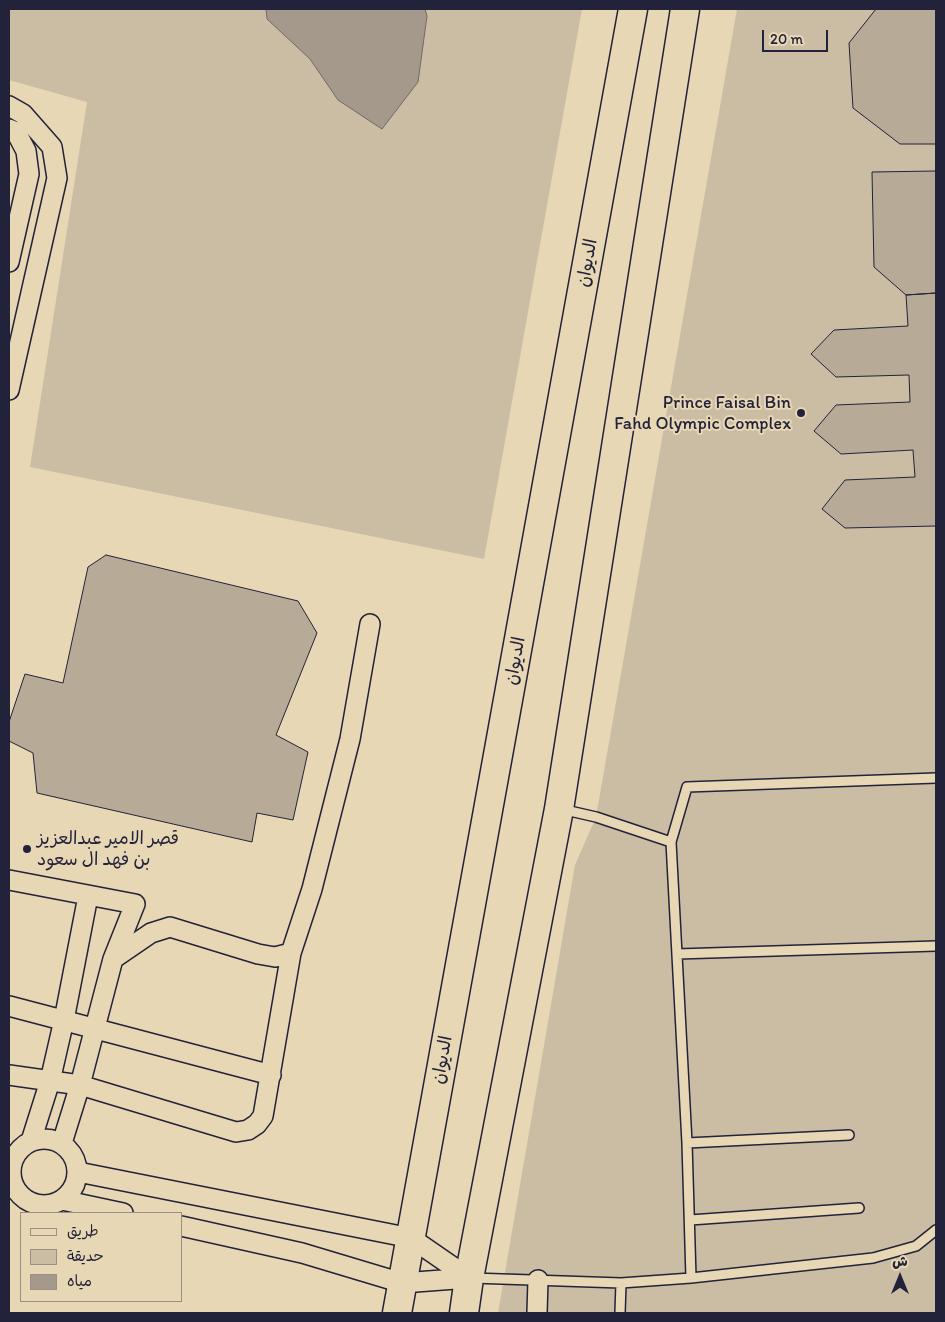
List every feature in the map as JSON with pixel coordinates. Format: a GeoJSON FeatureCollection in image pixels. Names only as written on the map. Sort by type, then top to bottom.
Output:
{"type":"FeatureCollection","features":[{"type":"Feature","properties":{"kind":"main road","name":"الديوان"},"geometry":{"type":"LineString","coordinates":[[397,1313],[634,9]]}},
{"type":"Feature","properties":{"kind":"main road"},"geometry":{"type":"LineString","coordinates":[[464,1313],[469,1278],[559,809],[684,9]]}},
{"type":"Feature","properties":{"kind":"street"},"geometry":{"type":"LineString","coordinates":[[9,106],[23,114],[52,147],[57,178],[9,390]]}},
{"type":"Feature","properties":{"kind":"street"},"geometry":{"type":"LineString","coordinates":[[9,128],[16,132],[26,151],[28,174],[9,262]]}},
{"type":"Feature","properties":{"kind":"street"},"geometry":{"type":"LineString","coordinates":[[9,1075],[80,1085],[236,1132],[248,1130],[257,1124],[262,1116],[271,1075],[291,953],[312,889],[350,739],[370,624]]}},
{"type":"Feature","properties":{"kind":"street"},"geometry":{"type":"LineString","coordinates":[[9,880],[135,904],[113,958],[80,1085],[62,1143]]}},
{"type":"Feature","properties":{"kind":"street"},"geometry":{"type":"LineString","coordinates":[[88,896],[50,1081],[13,1160],[11,1183],[20,1195],[32,1203],[45,1205],[62,1200],[118,1212]]}},
{"type":"Feature","properties":{"kind":"street"},"geometry":{"type":"LineString","coordinates":[[113,958],[151,933],[170,927],[258,954],[275,957],[291,953]]}},
{"type":"Feature","properties":{"kind":"street"},"geometry":{"type":"LineString","coordinates":[[9,1006],[271,1075]]}},
{"type":"Feature","properties":{"kind":"street"},"geometry":{"type":"LineString","coordinates":[[21,1143],[48,1138],[62,1143],[73,1154],[78,1172],[75,1186],[62,1200]]}},
{"type":"Feature","properties":{"kind":"street"},"geometry":{"type":"LineString","coordinates":[[78,1172],[411,1238],[469,1278]]}},
{"type":"Feature","properties":{"kind":"street"},"geometry":{"type":"LineString","coordinates":[[182,1226],[302,1253],[402,1283],[469,1278]]}},
{"type":"Feature","properties":{"kind":"street"},"geometry":{"type":"LineString","coordinates":[[537,1313],[538,1280]]}},
{"type":"Feature","properties":{"kind":"lane"},"geometry":{"type":"LineString","coordinates":[[691,1278],[687,1143],[671,842],[687,787],[936,778]]}},
{"type":"Feature","properties":{"kind":"lane"},"geometry":{"type":"LineString","coordinates":[[559,809],[596,818],[671,842]]}},
{"type":"Feature","properties":{"kind":"lane"},"geometry":{"type":"LineString","coordinates":[[677,954],[936,946]]}},
{"type":"Feature","properties":{"kind":"lane"},"geometry":{"type":"LineString","coordinates":[[687,1143],[849,1135]]}},
{"type":"Feature","properties":{"kind":"lane"},"geometry":{"type":"LineString","coordinates":[[690,1220],[859,1208]]}},
{"type":"Feature","properties":{"kind":"lane"},"geometry":{"type":"LineString","coordinates":[[469,1278],[621,1283],[691,1278],[872,1258],[916,1246],[936,1230]]}},
{"type":"Feature","properties":{"kind":"lane"},"geometry":{"type":"LineString","coordinates":[[620,1313],[621,1283]]}},
{"type":"Feature","properties":{"kind":"green space"},"geometry":{"type":"Polygon","coordinates":[[[9,9],[582,9],[484,559],[30,467],[87,102],[9,80],[9,9]]]}},
{"type":"Feature","properties":{"kind":"green space","name":"Prince Faisal Bin Fahd Olympic Complex"},"geometry":{"type":"Polygon","coordinates":[[[737,9],[936,9],[936,1313],[498,1313],[575,865],[596,817],[737,9]]]}},
{"type":"Feature","properties":{"kind":"water"},"geometry":{"type":"Polygon","coordinates":[[[266,9],[425,9],[427,16],[418,82],[382,129],[338,100],[310,59],[267,19],[266,9]]]}},
{"type":"Feature","properties":{"kind":"building"},"geometry":{"type":"Polygon","coordinates":[[[876,9],[936,9],[936,144],[900,144],[853,108],[849,43],[876,9]]]}},
{"type":"Feature","properties":{"kind":"building"},"geometry":{"type":"Polygon","coordinates":[[[936,171],[936,293],[906,295],[874,267],[872,172],[936,171]]]}},
{"type":"Feature","properties":{"kind":"building"},"geometry":{"type":"Polygon","coordinates":[[[936,293],[936,526],[845,528],[822,509],[845,480],[915,477],[913,450],[841,454],[814,431],[836,405],[910,402],[909,375],[836,377],[811,354],[834,330],[908,326],[906,295],[936,293]]]}},
{"type":"Feature","properties":{"kind":"building"},"geometry":{"type":"Polygon","coordinates":[[[106,555],[298,601],[317,633],[276,735],[308,752],[293,820],[257,813],[252,842],[37,793],[33,753],[9,741],[9,722],[25,674],[63,683],[88,567],[106,555]]]}},
{"type":"Feature","properties":{"kind":"place","name":"Prince Faisal Bin Fahd Olympic Complex"},"geometry":{"type":"Point","coordinates":[801,413]}},
{"type":"Feature","properties":{"kind":"place","name":"قصر الامير عبدالعزيز بن فهد ال سعود"},"geometry":{"type":"Point","coordinates":[27,849]}}]}
